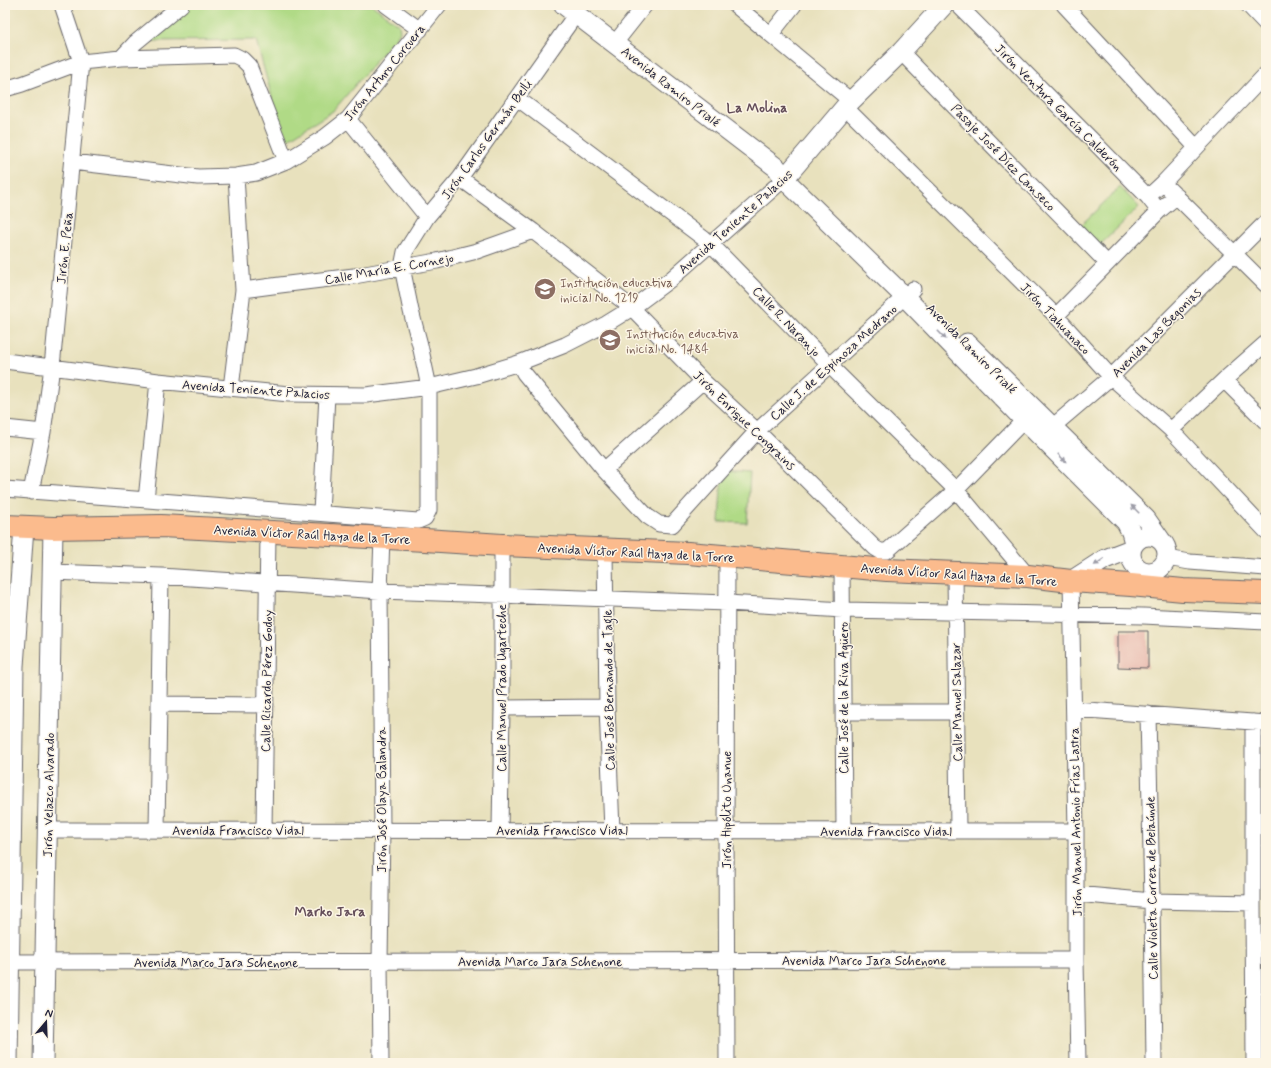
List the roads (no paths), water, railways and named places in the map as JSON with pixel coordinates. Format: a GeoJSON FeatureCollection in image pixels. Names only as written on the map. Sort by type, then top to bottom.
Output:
{"type":"FeatureCollection","features":[{"type":"Feature","properties":{"kind":"main road","name":"Avenida Víctor Raúl Haya de la Torre"},"geometry":{"type":"LineString","coordinates":[[15,527],[53,528],[161,526],[502,545],[688,553],[955,574],[1028,576],[1071,582],[1266,593]]}},
{"type":"Feature","properties":{"kind":"street","name":"Jirón E. Peña"},"geometry":{"type":"LineString","coordinates":[[31,492],[43,432],[52,367],[81,62],[62,5]]}},
{"type":"Feature","properties":{"kind":"street"},"geometry":{"type":"LineString","coordinates":[[121,58],[180,5]]}},
{"type":"Feature","properties":{"kind":"street"},"geometry":{"type":"LineString","coordinates":[[386,5],[420,30]]}},
{"type":"Feature","properties":{"kind":"street","name":"Jirón Arturo Corcuera"},"geometry":{"type":"LineString","coordinates":[[72,162],[198,177],[236,176],[256,173],[286,161],[325,137],[348,119],[439,5]]}},
{"type":"Feature","properties":{"kind":"street"},"geometry":{"type":"LineString","coordinates":[[615,43],[645,5]]}},
{"type":"Feature","properties":{"kind":"street","name":"Jirón Tiahuanaco"},"geometry":{"type":"LineString","coordinates":[[735,5],[771,34],[848,104],[1056,316],[1111,377],[1171,430],[1266,531]]}},
{"type":"Feature","properties":{"kind":"street"},"geometry":{"type":"LineString","coordinates":[[771,34],[794,5]]}},
{"type":"Feature","properties":{"kind":"street","name":"Jirón Ventura García Calderón"},"geometry":{"type":"LineString","coordinates":[[958,5],[1148,197],[1159,211]]}},
{"type":"Feature","properties":{"kind":"street"},"geometry":{"type":"LineString","coordinates":[[1248,5],[1266,24]]}},
{"type":"Feature","properties":{"kind":"street","name":"Avenida Teniente Palacios"},"geometry":{"type":"LineString","coordinates":[[5,361],[158,381],[289,394],[327,395],[366,395],[429,387],[476,376],[519,363],[565,345],[606,324],[632,308],[671,279],[711,244],[784,173],[848,104],[901,52],[938,7]]}},
{"type":"Feature","properties":{"kind":"street"},"geometry":{"type":"LineString","coordinates":[[1072,8],[1196,147]]}},
{"type":"Feature","properties":{"kind":"street","name":"Avenida Ramiro Prialé"},"geometry":{"type":"LineString","coordinates":[[570,9],[784,173],[909,293],[1029,415],[1146,519],[1160,538]]}},
{"type":"Feature","properties":{"kind":"street","name":"Jirón Carlos Germán Belli"},"geometry":{"type":"LineString","coordinates":[[402,267],[405,252],[426,217],[460,178],[517,98],[570,9]]}},
{"type":"Feature","properties":{"kind":"street","name":"Pasaje José Díez Canseco"},"geometry":{"type":"LineString","coordinates":[[901,52],[1107,263]]}},
{"type":"Feature","properties":{"kind":"street"},"geometry":{"type":"LineString","coordinates":[[5,89],[81,62],[121,58],[234,55],[242,59],[249,66],[286,161]]}},
{"type":"Feature","properties":{"kind":"street"},"geometry":{"type":"LineString","coordinates":[[1148,197],[1266,74]]}},
{"type":"Feature","properties":{"kind":"street","name":"Calle R. Naranjo"},"geometry":{"type":"LineString","coordinates":[[517,98],[711,244],[956,490],[1028,576]]}},
{"type":"Feature","properties":{"kind":"street"},"geometry":{"type":"LineString","coordinates":[[348,119],[426,217]]}},
{"type":"Feature","properties":{"kind":"street"},"geometry":{"type":"LineString","coordinates":[[231,388],[242,290],[236,176]]}},
{"type":"Feature","properties":{"kind":"street","name":"Jirón Enrique Congrains"},"geometry":{"type":"LineString","coordinates":[[460,178],[533,231],[632,308],[703,381],[757,431],[875,548],[880,551],[887,551],[956,490]]}},
{"type":"Feature","properties":{"kind":"street"},"geometry":{"type":"LineString","coordinates":[[1163,182],[1266,284]]}},
{"type":"Feature","properties":{"kind":"street"},"geometry":{"type":"LineString","coordinates":[[1056,316],[1107,263],[1176,196]]}},
{"type":"Feature","properties":{"kind":"street","name":"Avenida Las Begonias"},"geometry":{"type":"LineString","coordinates":[[1047,432],[1111,377],[1266,222]]}},
{"type":"Feature","properties":{"kind":"street","name":"Calle María E. Cornejo"},"geometry":{"type":"LineString","coordinates":[[242,290],[354,276],[438,261],[476,251],[533,231]]}},
{"type":"Feature","properties":{"kind":"street"},"geometry":{"type":"LineString","coordinates":[[5,489],[418,521],[425,518],[429,510],[429,387],[402,267]]}},
{"type":"Feature","properties":{"kind":"street","name":"Calle J. de Espinoza Medrano"},"geometry":{"type":"LineString","coordinates":[[604,470],[647,516],[659,524],[672,525],[757,431],[829,364],[909,293]]}},
{"type":"Feature","properties":{"kind":"street"},"geometry":{"type":"LineString","coordinates":[[1171,430],[1266,343]]}},
{"type":"Feature","properties":{"kind":"street"},"geometry":{"type":"LineString","coordinates":[[519,363],[524,373],[604,470],[703,381]]}},
{"type":"Feature","properties":{"kind":"street"},"geometry":{"type":"LineString","coordinates":[[1224,380],[1266,422]]}},
{"type":"Feature","properties":{"kind":"street"},"geometry":{"type":"LineString","coordinates":[[146,500],[158,381]]}},
{"type":"Feature","properties":{"kind":"street"},"geometry":{"type":"LineString","coordinates":[[321,513],[327,395]]}},
{"type":"Feature","properties":{"kind":"street"},"geometry":{"type":"LineString","coordinates":[[956,490],[1029,415]]}},
{"type":"Feature","properties":{"kind":"street"},"geometry":{"type":"LineString","coordinates":[[5,428],[43,432]]}},
{"type":"Feature","properties":{"kind":"street","name":"Avenida Ramiro Prialé"},"geometry":{"type":"LineString","coordinates":[[1047,432],[1126,522],[1131,532],[1131,585]]}},
{"type":"Feature","properties":{"kind":"street"},"geometry":{"type":"LineString","coordinates":[[8,1063],[7,963],[10,666],[15,527]]}},
{"type":"Feature","properties":{"kind":"street","name":"Jirón Velazco Alvarado"},"geometry":{"type":"LineString","coordinates":[[43,1063],[53,528]]}},
{"type":"Feature","properties":{"kind":"street","name":"Calle Ricardo Pérez Godoy"},"geometry":{"type":"LineString","coordinates":[[264,830],[268,532]]}},
{"type":"Feature","properties":{"kind":"street"},"geometry":{"type":"LineString","coordinates":[[1162,588],[1168,551],[1165,544],[1160,538],[1153,536],[1146,535],[1139,538],[1132,552],[1138,569],[1144,572],[1159,570],[1166,561]]}},
{"type":"Feature","properties":{"kind":"street","name":"Jirón José Olaya Balandra"},"geometry":{"type":"LineString","coordinates":[[381,1063],[380,962],[382,830],[380,590],[382,538]]}},
{"type":"Feature","properties":{"kind":"street","name":"Calle Manuel Prado Ugarteche"},"geometry":{"type":"LineString","coordinates":[[500,830],[502,545]]}},
{"type":"Feature","properties":{"kind":"street","name":"Calle José Bernando de Tagle"},"geometry":{"type":"LineString","coordinates":[[605,550],[607,707],[612,830]]}},
{"type":"Feature","properties":{"kind":"street"},"geometry":{"type":"LineString","coordinates":[[1071,582],[1105,559],[1132,552]]}},
{"type":"Feature","properties":{"kind":"street","name":"Jirón Hipólito Unanue"},"geometry":{"type":"LineString","coordinates":[[727,556],[727,1063]]}},
{"type":"Feature","properties":{"kind":"street"},"geometry":{"type":"LineString","coordinates":[[1166,561],[1266,568]]}},
{"type":"Feature","properties":{"kind":"street","name":"Calle José de la Riva Agüero"},"geometry":{"type":"LineString","coordinates":[[842,566],[844,831]]}},
{"type":"Feature","properties":{"kind":"street"},"geometry":{"type":"LineString","coordinates":[[51,572],[161,576],[267,584],[502,596],[727,603],[843,610],[1143,616],[1266,622]]}},
{"type":"Feature","properties":{"kind":"street","name":"Calle Manuel Salazar"},"geometry":{"type":"LineString","coordinates":[[955,574],[958,831]]}},
{"type":"Feature","properties":{"kind":"street"},"geometry":{"type":"LineString","coordinates":[[157,830],[161,576]]}},
{"type":"Feature","properties":{"kind":"street","name":"Jirón Manuel Antonio Frías Lastra"},"geometry":{"type":"LineString","coordinates":[[1071,582],[1076,831],[1078,1063]]}},
{"type":"Feature","properties":{"kind":"street"},"geometry":{"type":"LineString","coordinates":[[159,704],[266,705]]}},
{"type":"Feature","properties":{"kind":"street"},"geometry":{"type":"LineString","coordinates":[[502,708],[607,707]]}},
{"type":"Feature","properties":{"kind":"street"},"geometry":{"type":"LineString","coordinates":[[1074,709],[1260,723],[1253,903],[1254,1063]]}},
{"type":"Feature","properties":{"kind":"street"},"geometry":{"type":"LineString","coordinates":[[844,712],[956,712]]}},
{"type":"Feature","properties":{"kind":"street","name":"Calle Violeta Correa de Belaúnde"},"geometry":{"type":"LineString","coordinates":[[1148,714],[1154,1063]]}},
{"type":"Feature","properties":{"kind":"street","name":"Avenida Francisco Vidal"},"geometry":{"type":"LineString","coordinates":[[47,830],[1076,831]]}},
{"type":"Feature","properties":{"kind":"street"},"geometry":{"type":"LineString","coordinates":[[1076,894],[1152,901],[1253,903]]}},
{"type":"Feature","properties":{"kind":"street","name":"Avenida Marco Jara Schenone"},"geometry":{"type":"LineString","coordinates":[[7,963],[1076,960]]}},
{"type":"Feature","properties":{"kind":"place","name":"Institución educativa inicial No. 1219"},"geometry":{"type":"Point","coordinates":[545,289]}},
{"type":"Feature","properties":{"kind":"place","name":"Institución educativa inicial No. 1484"},"geometry":{"type":"Point","coordinates":[610,340]}},
{"type":"Feature","properties":{"kind":"district","name":"La Molina"},"geometry":{"type":"Point","coordinates":[757,107]}},
{"type":"Feature","properties":{"kind":"district","name":"Marko Jara"},"geometry":{"type":"Point","coordinates":[330,911]}}]}
